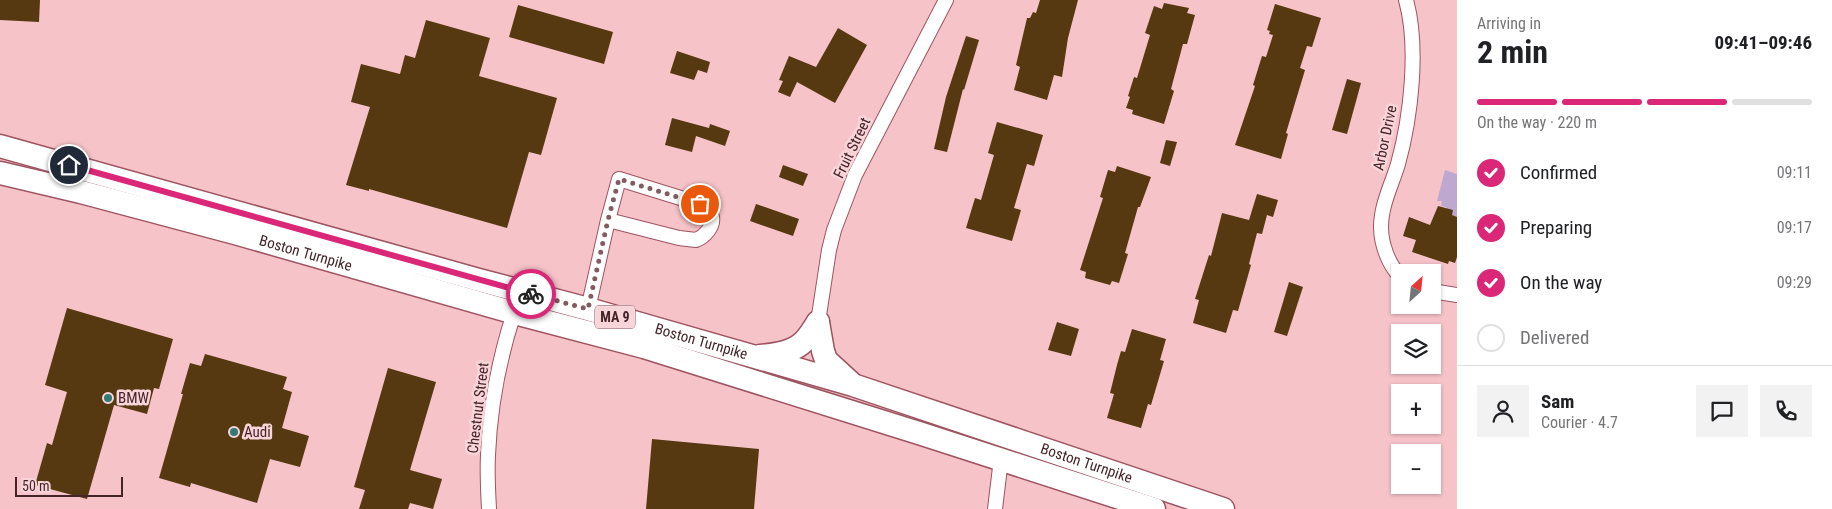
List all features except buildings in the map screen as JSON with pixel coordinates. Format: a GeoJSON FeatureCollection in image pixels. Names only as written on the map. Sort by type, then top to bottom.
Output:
{"type":"FeatureCollection","features":[{"type":"Feature","properties":{"kind":"highway","name":"Boston Turnpike"},"geometry":{"type":"LineString","coordinates":[[0,146],[588,309],[853,385],[1223,509]]}},
{"type":"Feature","properties":{"kind":"highway","name":"Boston Turnpike"},"geometry":{"type":"LineString","coordinates":[[0,173],[81,192],[196,223],[514,313],[660,351],[1154,509]]}},
{"type":"Feature","properties":{"kind":"highway"},"geometry":{"type":"LineString","coordinates":[[755,356],[770,356],[791,350],[802,343],[818,322]]}},
{"type":"Feature","properties":{"kind":"highway"},"geometry":{"type":"LineString","coordinates":[[818,322],[826,360],[853,385]]}},
{"type":"Feature","properties":{"kind":"street","name":"Fruit Street"},"geometry":{"type":"LineString","coordinates":[[818,322],[834,230],[855,175],[946,0]]}},
{"type":"Feature","properties":{"kind":"street","name":"Arbor Drive"},"geometry":{"type":"LineString","coordinates":[[1391,264],[1382,241],[1381,226],[1383,210],[1398,163],[1405,133],[1410,94],[1412,54],[1406,0]]}},
{"type":"Feature","properties":{"kind":"street"},"geometry":{"type":"LineString","coordinates":[[588,309],[608,220],[619,179],[700,204],[712,217],[711,226],[707,233],[696,240],[679,238],[608,220]]}},
{"type":"Feature","properties":{"kind":"street"},"geometry":{"type":"LineString","coordinates":[[1441,293],[1457,295]]}},
{"type":"Feature","properties":{"kind":"street","name":"Chestnut Street"},"geometry":{"type":"LineString","coordinates":[[488,509],[488,456],[493,401],[502,353],[514,313]]}},
{"type":"Feature","properties":{"kind":"street"},"geometry":{"type":"LineString","coordinates":[[995,509],[1001,459]]}},
{"type":"Feature","properties":{"kind":"shaded area"},"geometry":{"type":"Polygon","coordinates":[[[1445,170],[1457,174],[1457,217],[1452,215],[1446,207],[1441,206],[1442,201],[1437,201],[1445,170]]]}},
{"type":"Feature","properties":{"kind":"way so far"},"geometry":{"type":"LineString","coordinates":[[531,294],[588,309],[619,179],[700,204]]}},
{"type":"Feature","properties":{"kind":"place","name":"BMW"},"geometry":{"type":"Point","coordinates":[108,398]}},
{"type":"Feature","properties":{"kind":"place","name":"Audi"},"geometry":{"type":"Point","coordinates":[234,432]}},
{"type":"Feature","properties":{"kind":"route"},"geometry":{"type":"LineString","coordinates":[[69,165],[531,294]]}}]}
